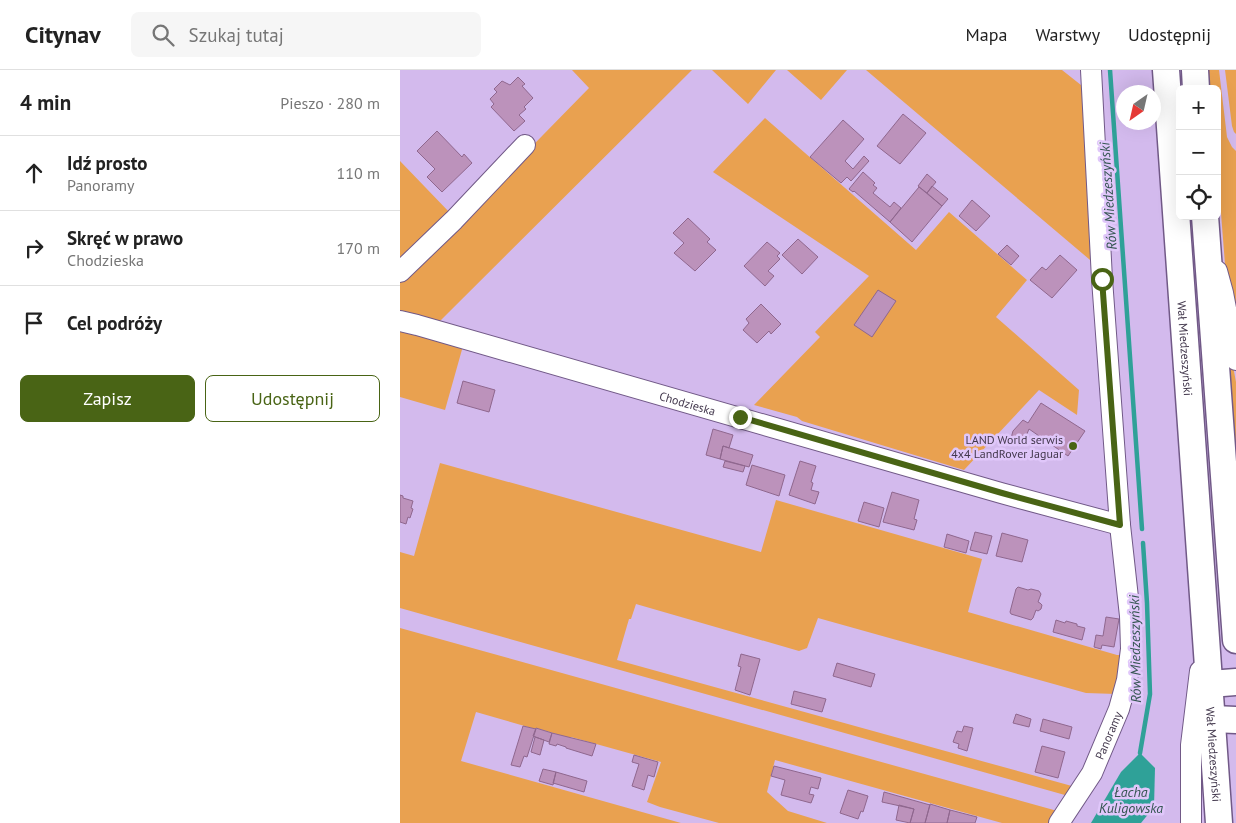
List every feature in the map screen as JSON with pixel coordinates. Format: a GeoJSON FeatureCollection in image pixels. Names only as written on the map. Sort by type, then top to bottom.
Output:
{"type":"FeatureCollection","features":[{"type":"Feature","properties":{"kind":"main road","name":"Wał Miedzeszyński"},"geometry":{"type":"LineString","coordinates":[[1166,70],[1214,718],[1219,823]]}},
{"type":"Feature","properties":{"kind":"main road"},"geometry":{"type":"LineString","coordinates":[[1195,70],[1196,85]]}},
{"type":"Feature","properties":{"kind":"main road"},"geometry":{"type":"LineString","coordinates":[[1206,227],[1236,640]]}},
{"type":"Feature","properties":{"kind":"main road"},"geometry":{"type":"LineString","coordinates":[[1210,684],[1236,682]]}},
{"type":"Feature","properties":{"kind":"street","name":"Panoramy"},"geometry":{"type":"LineString","coordinates":[[1060,823],[1092,773],[1119,709],[1131,649],[1130,616],[1120,525],[1102,279],[1091,70]]}},
{"type":"Feature","properties":{"kind":"street"},"geometry":{"type":"LineString","coordinates":[[400,272],[454,220],[525,145]]}},
{"type":"Feature","properties":{"kind":"street"},"geometry":{"type":"LineString","coordinates":[[1206,227],[1223,293],[1236,360]]}},
{"type":"Feature","properties":{"kind":"street","name":"Chodzieska"},"geometry":{"type":"LineString","coordinates":[[400,321],[1120,525]]}},
{"type":"Feature","properties":{"kind":"street","name":"Wał Miedzeszyński"},"geometry":{"type":"LineString","coordinates":[[1191,823],[1191,745],[1214,718],[1206,627]]}},
{"type":"Feature","properties":{"kind":"shaded area"},"geometry":{"type":"Polygon","coordinates":[[[572,70],[692,70],[438,323],[400,313],[400,281],[589,88],[572,70]]]}},
{"type":"Feature","properties":{"kind":"shaded area"},"geometry":{"type":"Polygon","coordinates":[[[712,70],[776,70],[748,104],[712,70]]]}},
{"type":"Feature","properties":{"kind":"shaded area"},"geometry":{"type":"Polygon","coordinates":[[[787,70],[847,70],[821,100],[787,70]]]}},
{"type":"Feature","properties":{"kind":"shaded area"},"geometry":{"type":"Polygon","coordinates":[[[866,70],[1062,70],[1086,89],[1096,265],[866,70]]]}},
{"type":"Feature","properties":{"kind":"shaded area"},"geometry":{"type":"Polygon","coordinates":[[[1206,70],[1219,70],[1221,85],[1208,85],[1206,70]]]}},
{"type":"Feature","properties":{"kind":"shaded area"},"geometry":{"type":"Polygon","coordinates":[[[1225,70],[1236,70],[1236,134],[1232,126],[1225,70]]]}},
{"type":"Feature","properties":{"kind":"shaded area"},"geometry":{"type":"Polygon","coordinates":[[[1221,87],[1227,137],[1236,151],[1236,337],[1227,290],[1221,213],[1221,87]]]}},
{"type":"Feature","properties":{"kind":"shaded area"},"geometry":{"type":"Polygon","coordinates":[[[765,118],[916,250],[949,212],[1027,280],[996,317],[1079,390],[1077,415],[1039,390],[964,470],[754,405],[820,337],[815,332],[869,276],[713,172],[765,118]]]}},
{"type":"Feature","properties":{"kind":"shaded area"},"geometry":{"type":"Polygon","coordinates":[[[400,161],[451,214],[400,265],[400,161]]]}},
{"type":"Feature","properties":{"kind":"shaded area"},"geometry":{"type":"Polygon","coordinates":[[[1226,330],[1236,382],[1236,508],[1226,330]]]}},
{"type":"Feature","properties":{"kind":"shaded area"},"geometry":{"type":"Polygon","coordinates":[[[400,331],[463,346],[445,410],[400,397],[400,331]]]}},
{"type":"Feature","properties":{"kind":"shaded area"},"geometry":{"type":"Polygon","coordinates":[[[440,463],[761,552],[776,500],[982,559],[968,612],[1117,655],[1125,655],[1116,694],[1086,693],[818,618],[807,648],[799,651],[636,604],[631,619],[629,619],[617,660],[1079,788],[1072,797],[400,608],[400,552],[414,556],[440,463]]]}},
{"type":"Feature","properties":{"kind":"shaded area"},"geometry":{"type":"Polygon","coordinates":[[[400,628],[1061,812],[1054,823],[1002,823],[775,760],[767,792],[788,811],[827,823],[719,823],[647,802],[661,762],[476,712],[461,761],[681,823],[400,823],[400,628]]]}},
{"type":"Feature","properties":{"kind":"water","name":"Łacha Kuligowska"},"geometry":{"type":"Polygon","coordinates":[[[1140,753],[1155,768],[1154,807],[1141,823],[1091,823],[1121,772],[1140,753]]]}},
{"type":"Feature","properties":{"kind":"building"},"geometry":{"type":"Polygon","coordinates":[[[518,77],[525,84],[522,86],[533,98],[524,107],[526,109],[519,115],[525,121],[514,131],[491,107],[494,104],[490,99],[497,92],[494,89],[502,81],[510,85],[518,77]]]}},
{"type":"Feature","properties":{"kind":"building"},"geometry":{"type":"Polygon","coordinates":[[[903,114],[926,133],[900,164],[877,146],[903,114]]]}},
{"type":"Feature","properties":{"kind":"building"},"geometry":{"type":"Polygon","coordinates":[[[843,120],[864,139],[845,161],[853,169],[864,156],[869,161],[851,181],[847,177],[841,183],[810,157],[843,120]]]}},
{"type":"Feature","properties":{"kind":"building"},"geometry":{"type":"Polygon","coordinates":[[[437,131],[462,157],[464,154],[472,163],[442,192],[427,177],[435,169],[417,151],[437,131]]]}},
{"type":"Feature","properties":{"kind":"building"},"geometry":{"type":"Polygon","coordinates":[[[863,172],[875,183],[873,185],[877,188],[873,193],[890,207],[894,202],[901,208],[890,222],[854,191],[849,189],[863,172]]]}},
{"type":"Feature","properties":{"kind":"building"},"geometry":{"type":"Polygon","coordinates":[[[927,174],[936,182],[927,193],[918,186],[927,174]]]}},
{"type":"Feature","properties":{"kind":"building"},"geometry":{"type":"Polygon","coordinates":[[[932,186],[948,199],[942,206],[927,193],[932,186]]]}},
{"type":"Feature","properties":{"kind":"building"},"geometry":{"type":"Polygon","coordinates":[[[919,187],[942,206],[912,242],[890,222],[919,187]]]}},
{"type":"Feature","properties":{"kind":"building"},"geometry":{"type":"Polygon","coordinates":[[[972,200],[990,216],[976,231],[959,216],[972,200]]]}},
{"type":"Feature","properties":{"kind":"building"},"geometry":{"type":"Polygon","coordinates":[[[688,218],[710,239],[707,242],[716,250],[695,271],[674,253],[684,243],[673,233],[688,218]]]}},
{"type":"Feature","properties":{"kind":"building"},"geometry":{"type":"Polygon","coordinates":[[[798,239],[818,257],[802,274],[782,255],[798,239]]]}},
{"type":"Feature","properties":{"kind":"building"},"geometry":{"type":"Polygon","coordinates":[[[767,242],[780,253],[777,256],[780,259],[768,271],[774,276],[765,286],[744,266],[767,242]]]}},
{"type":"Feature","properties":{"kind":"building"},"geometry":{"type":"Polygon","coordinates":[[[1007,245],[1019,256],[1011,265],[998,254],[1007,245]]]}},
{"type":"Feature","properties":{"kind":"building"},"geometry":{"type":"Polygon","coordinates":[[[1060,255],[1077,270],[1052,298],[1030,280],[1042,267],[1046,270],[1060,255]]]}},
{"type":"Feature","properties":{"kind":"building"},"geometry":{"type":"Polygon","coordinates":[[[878,290],[896,301],[872,337],[854,325],[878,290]]]}},
{"type":"Feature","properties":{"kind":"building"},"geometry":{"type":"Polygon","coordinates":[[[761,304],[781,324],[771,334],[769,331],[757,343],[743,330],[749,323],[746,319],[761,304]]]}},
{"type":"Feature","properties":{"kind":"building"},"geometry":{"type":"Polygon","coordinates":[[[463,381],[495,390],[489,412],[457,403],[463,381]]]}},
{"type":"Feature","properties":{"kind":"building"},"geometry":{"type":"Polygon","coordinates":[[[1041,403],[1085,431],[1068,456],[1029,429],[1024,441],[1011,438],[1013,431],[1023,420],[1028,423],[1041,403]]]}},
{"type":"Feature","properties":{"kind":"building"},"geometry":{"type":"Polygon","coordinates":[[[713,429],[733,435],[729,448],[723,446],[720,459],[706,455],[713,429]]]}},
{"type":"Feature","properties":{"kind":"building"},"geometry":{"type":"Polygon","coordinates":[[[723,446],[753,455],[749,467],[720,459],[723,446]]]}},
{"type":"Feature","properties":{"kind":"building"},"geometry":{"type":"Polygon","coordinates":[[[725,461],[745,466],[743,472],[723,467],[725,461]]]}},
{"type":"Feature","properties":{"kind":"building"},"geometry":{"type":"Polygon","coordinates":[[[800,461],[816,466],[811,482],[813,483],[811,490],[819,492],[815,504],[789,495],[800,461]]]}},
{"type":"Feature","properties":{"kind":"building"},"geometry":{"type":"Polygon","coordinates":[[[752,465],[785,475],[779,496],[746,485],[752,465]]]}},
{"type":"Feature","properties":{"kind":"building"},"geometry":{"type":"Polygon","coordinates":[[[892,492],[919,500],[914,519],[917,520],[914,530],[883,522],[892,492]]]}},
{"type":"Feature","properties":{"kind":"building"},"geometry":{"type":"Polygon","coordinates":[[[400,495],[413,501],[411,508],[413,509],[406,524],[400,522],[400,495]]]}},
{"type":"Feature","properties":{"kind":"building"},"geometry":{"type":"Polygon","coordinates":[[[864,502],[884,508],[879,527],[858,521],[864,502]]]}},
{"type":"Feature","properties":{"kind":"building"},"geometry":{"type":"Polygon","coordinates":[[[975,532],[992,536],[987,554],[970,550],[975,532]]]}},
{"type":"Feature","properties":{"kind":"building"},"geometry":{"type":"Polygon","coordinates":[[[1002,533],[1028,540],[1022,562],[996,556],[1002,533]]]}},
{"type":"Feature","properties":{"kind":"building"},"geometry":{"type":"Polygon","coordinates":[[[947,534],[969,541],[966,553],[944,547],[947,534]]]}},
{"type":"Feature","properties":{"kind":"building"},"geometry":{"type":"Polygon","coordinates":[[[1018,587],[1039,591],[1041,594],[1038,602],[1042,605],[1041,609],[1036,610],[1031,620],[1011,614],[1010,612],[1018,587]]]}},
{"type":"Feature","properties":{"kind":"building"},"geometry":{"type":"Polygon","coordinates":[[[1106,617],[1119,619],[1114,647],[1102,645],[1101,649],[1094,647],[1096,635],[1103,636],[1106,617]]]}},
{"type":"Feature","properties":{"kind":"building"},"geometry":{"type":"Polygon","coordinates":[[[1056,620],[1077,624],[1077,626],[1085,628],[1082,640],[1053,632],[1056,620]]]}},
{"type":"Feature","properties":{"kind":"building"},"geometry":{"type":"Polygon","coordinates":[[[741,654],[760,659],[750,695],[735,690],[741,667],[738,666],[741,654]]]}},
{"type":"Feature","properties":{"kind":"building"},"geometry":{"type":"Polygon","coordinates":[[[837,663],[875,674],[871,687],[833,676],[837,663]]]}},
{"type":"Feature","properties":{"kind":"building"},"geometry":{"type":"Polygon","coordinates":[[[794,691],[826,699],[822,712],[791,704],[794,691]]]}},
{"type":"Feature","properties":{"kind":"building"},"geometry":{"type":"Polygon","coordinates":[[[1016,714],[1031,719],[1029,727],[1013,723],[1016,714]]]}},
{"type":"Feature","properties":{"kind":"building"},"geometry":{"type":"Polygon","coordinates":[[[1043,719],[1072,727],[1069,739],[1040,731],[1043,719]]]}},
{"type":"Feature","properties":{"kind":"building"},"geometry":{"type":"Polygon","coordinates":[[[523,726],[536,729],[527,757],[524,756],[520,767],[511,765],[523,726]]]}},
{"type":"Feature","properties":{"kind":"building"},"geometry":{"type":"Polygon","coordinates":[[[964,726],[973,728],[967,751],[958,748],[959,744],[953,742],[957,731],[962,732],[964,726]]]}},
{"type":"Feature","properties":{"kind":"building"},"geometry":{"type":"Polygon","coordinates":[[[536,728],[552,733],[549,742],[533,736],[536,728]]]}},
{"type":"Feature","properties":{"kind":"building"},"geometry":{"type":"Polygon","coordinates":[[[552,733],[596,744],[592,756],[557,744],[556,746],[549,744],[552,733]]]}},
{"type":"Feature","properties":{"kind":"building"},"geometry":{"type":"Polygon","coordinates":[[[535,737],[544,740],[540,755],[531,752],[535,737]]]}},
{"type":"Feature","properties":{"kind":"building"},"geometry":{"type":"Polygon","coordinates":[[[1042,746],[1065,752],[1058,778],[1035,772],[1042,746]]]}},
{"type":"Feature","properties":{"kind":"building"},"geometry":{"type":"Polygon","coordinates":[[[634,755],[658,762],[654,777],[648,775],[644,790],[632,786],[639,764],[632,762],[634,755]]]}},
{"type":"Feature","properties":{"kind":"building"},"geometry":{"type":"Polygon","coordinates":[[[774,766],[821,778],[818,789],[811,787],[809,794],[814,795],[811,803],[781,795],[785,780],[771,776],[774,766]]]}},
{"type":"Feature","properties":{"kind":"building"},"geometry":{"type":"Polygon","coordinates":[[[543,769],[556,772],[553,785],[539,781],[543,769]]]}},
{"type":"Feature","properties":{"kind":"building"},"geometry":{"type":"Polygon","coordinates":[[[556,772],[587,781],[584,792],[553,783],[556,772]]]}},
{"type":"Feature","properties":{"kind":"building"},"geometry":{"type":"Polygon","coordinates":[[[848,790],[868,796],[863,812],[861,811],[858,819],[840,813],[848,790]]]}},
{"type":"Feature","properties":{"kind":"building"},"geometry":{"type":"Polygon","coordinates":[[[884,792],[930,805],[925,823],[910,823],[914,809],[882,802],[884,792]]]}},
{"type":"Feature","properties":{"kind":"building"},"geometry":{"type":"Polygon","coordinates":[[[930,804],[950,810],[947,823],[925,823],[930,804]]]}},
{"type":"Feature","properties":{"kind":"building"},"geometry":{"type":"Polygon","coordinates":[[[899,805],[914,809],[910,823],[896,820],[899,805]]]}},
{"type":"Feature","properties":{"kind":"building"},"geometry":{"type":"Polygon","coordinates":[[[950,810],[977,817],[975,823],[947,823],[950,810]]]}},
{"type":"Feature","properties":{"kind":"waterway","name":"Rów Miedzeszyński"},"geometry":{"type":"LineString","coordinates":[[1110,70],[1142,529]]}},
{"type":"Feature","properties":{"kind":"waterway","name":"Rów Miedzeszyński"},"geometry":{"type":"LineString","coordinates":[[1140,753],[1150,694],[1143,543]]}},
{"type":"Feature","properties":{"kind":"place","name":"LAND World serwis 4x4 LandRover Jaguar"},"geometry":{"type":"Point","coordinates":[1073,446]}},
{"type":"Feature","properties":{"kind":"route"},"geometry":{"type":"LineString","coordinates":[[740,417],[1120,525],[1102,279]]}}]}
